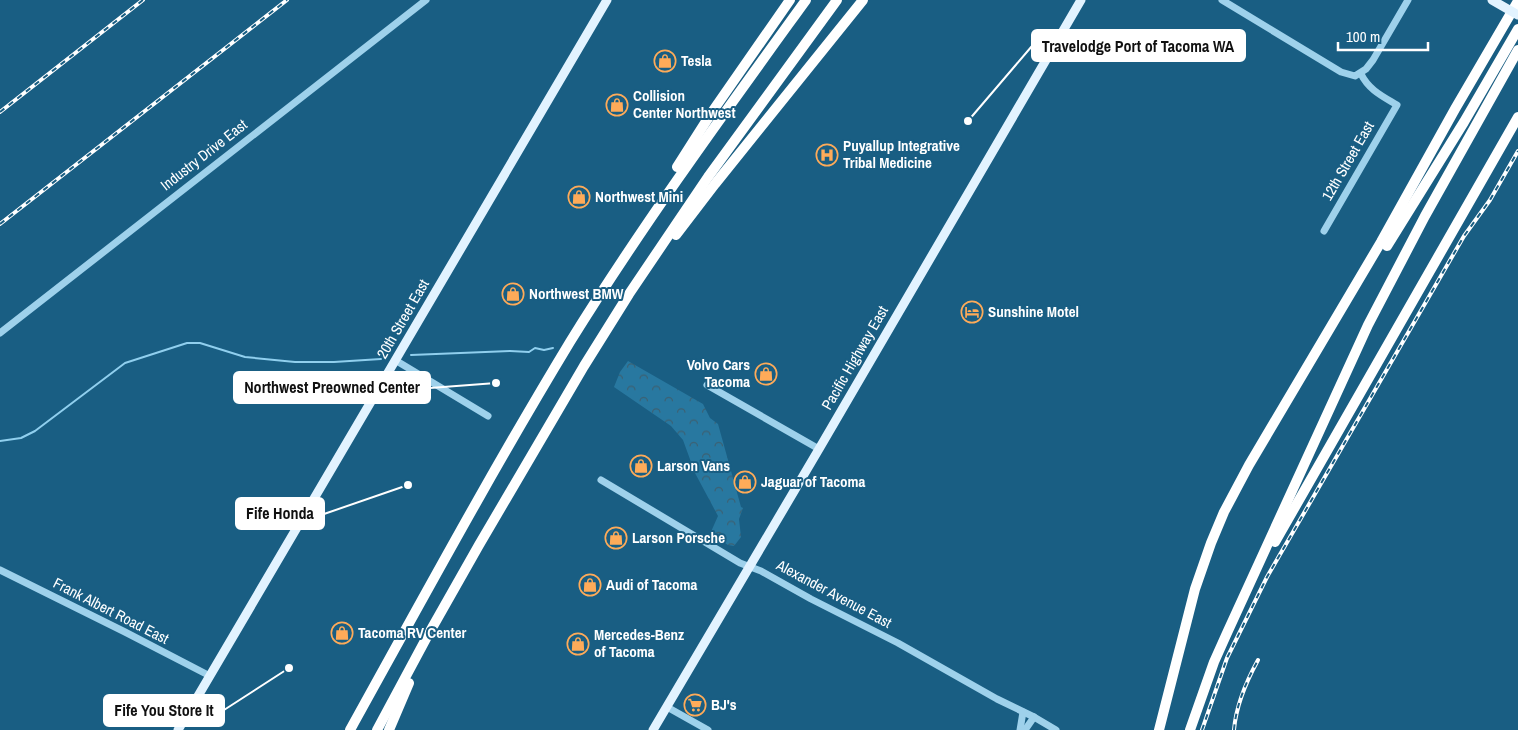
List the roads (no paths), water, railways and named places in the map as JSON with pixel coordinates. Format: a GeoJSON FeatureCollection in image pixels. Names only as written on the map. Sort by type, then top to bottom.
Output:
{"type":"FeatureCollection","features":[{"type":"Feature","properties":{"kind":"highway"},"geometry":{"type":"LineString","coordinates":[[660,203],[675,171],[712,112],[790,0]]}},
{"type":"Feature","properties":{"kind":"highway"},"geometry":{"type":"LineString","coordinates":[[350,730],[486,486],[559,362],[660,203],[806,0]]}},
{"type":"Feature","properties":{"kind":"highway"},"geometry":{"type":"LineString","coordinates":[[377,730],[428,635],[584,366],[620,308],[708,177],[837,0]]}},
{"type":"Feature","properties":{"kind":"highway"},"geometry":{"type":"LineString","coordinates":[[620,308],[715,184],[863,0]]}},
{"type":"Feature","properties":{"kind":"highway"},"geometry":{"type":"LineString","coordinates":[[1160,730],[1195,589],[1210,543],[1224,512],[1242,478],[1381,242],[1518,0]]}},
{"type":"Feature","properties":{"kind":"highway"},"geometry":{"type":"LineString","coordinates":[[1298,384],[1464,122],[1518,29]]}},
{"type":"Feature","properties":{"kind":"highway"},"geometry":{"type":"LineString","coordinates":[[1190,730],[1214,662],[1368,325],[1425,216],[1518,50]]}},
{"type":"Feature","properties":{"kind":"highway"},"geometry":{"type":"LineString","coordinates":[[1237,610],[1518,117]]}},
{"type":"Feature","properties":{"kind":"highway"},"geometry":{"type":"LineString","coordinates":[[388,730],[396,716],[428,635]]}},
{"type":"Feature","properties":{"kind":"main road","name":"20th Street East"},"geometry":{"type":"LineString","coordinates":[[178,730],[607,0]]}},
{"type":"Feature","properties":{"kind":"main road","name":"Pacific Highway East"},"geometry":{"type":"LineString","coordinates":[[653,730],[1080,0]]}},
{"type":"Feature","properties":{"kind":"main road"},"geometry":{"type":"LineString","coordinates":[[1492,0],[1518,15]]}},
{"type":"Feature","properties":{"kind":"street","name":"Industry Drive East"},"geometry":{"type":"LineString","coordinates":[[0,333],[426,0]]}},
{"type":"Feature","properties":{"kind":"street"},"geometry":{"type":"LineString","coordinates":[[1222,0],[1341,72],[1355,76],[1361,74],[1373,60],[1408,0]]}},
{"type":"Feature","properties":{"kind":"street","name":"12th Street East"},"geometry":{"type":"LineString","coordinates":[[1324,231],[1397,105],[1372,90],[1366,84],[1361,74]]}},
{"type":"Feature","properties":{"kind":"street"},"geometry":{"type":"LineString","coordinates":[[395,360],[488,416]]}},
{"type":"Feature","properties":{"kind":"street"},"geometry":{"type":"LineString","coordinates":[[707,385],[819,449]]}},
{"type":"Feature","properties":{"kind":"street","name":"Alexander Avenue East"},"geometry":{"type":"LineString","coordinates":[[601,480],[732,559],[761,571],[811,599],[898,643],[991,696],[1056,730]]}},
{"type":"Feature","properties":{"kind":"street","name":"Frank Albert Road East"},"geometry":{"type":"LineString","coordinates":[[0,570],[210,676]]}},
{"type":"Feature","properties":{"kind":"street"},"geometry":{"type":"LineString","coordinates":[[667,707],[708,730]]}},
{"type":"Feature","properties":{"kind":"street"},"geometry":{"type":"LineString","coordinates":[[1020,730],[1023,712]]}},
{"type":"Feature","properties":{"kind":"street"},"geometry":{"type":"LineString","coordinates":[[1025,730],[1034,717]]}},
{"type":"Feature","properties":{"kind":"waterway"},"geometry":{"type":"LineString","coordinates":[[0,441],[21,438],[35,431],[125,363],[187,343],[200,343],[245,357],[295,362],[381,359]]}},
{"type":"Feature","properties":{"kind":"waterway"},"geometry":{"type":"LineString","coordinates":[[411,355],[529,352],[535,348],[544,350],[553,348]]}},
{"type":"Feature","properties":{"kind":"railway"},"geometry":{"type":"LineString","coordinates":[[0,112],[143,0]]}},
{"type":"Feature","properties":{"kind":"railway"},"geometry":{"type":"LineString","coordinates":[[0,224],[287,0]]}},
{"type":"Feature","properties":{"kind":"railway"},"geometry":{"type":"LineString","coordinates":[[1202,730],[1227,658],[1267,577],[1464,236],[1490,200],[1518,151]]}},
{"type":"Feature","properties":{"kind":"railway"},"geometry":{"type":"LineString","coordinates":[[1234,730],[1242,694],[1258,660]]}},
{"type":"Feature","properties":{"kind":"place","name":"Tesla"},"geometry":{"type":"Point","coordinates":[665,61]}},
{"type":"Feature","properties":{"kind":"place","name":"Collision Center Northwest"},"geometry":{"type":"Point","coordinates":[617,105]}},
{"type":"Feature","properties":{"kind":"place","name":"Travelodge Port of Tacoma WA"},"geometry":{"type":"Point","coordinates":[968,121]}},
{"type":"Feature","properties":{"kind":"place","name":"Puyallup Integrative Tribal Medicine"},"geometry":{"type":"Point","coordinates":[827,155]}},
{"type":"Feature","properties":{"kind":"place","name":"Northwest Mini"},"geometry":{"type":"Point","coordinates":[579,197]}},
{"type":"Feature","properties":{"kind":"place","name":"Northwest BMW"},"geometry":{"type":"Point","coordinates":[513,294]}},
{"type":"Feature","properties":{"kind":"place","name":"Sunshine Motel"},"geometry":{"type":"Point","coordinates":[972,312]}},
{"type":"Feature","properties":{"kind":"place","name":"Volvo Cars Tacoma"},"geometry":{"type":"Point","coordinates":[766,374]}},
{"type":"Feature","properties":{"kind":"place","name":"Northwest Preowned Center"},"geometry":{"type":"Point","coordinates":[496,383]}},
{"type":"Feature","properties":{"kind":"place","name":"Larson Vans"},"geometry":{"type":"Point","coordinates":[641,466]}},
{"type":"Feature","properties":{"kind":"place","name":"Jaguar of Tacoma"},"geometry":{"type":"Point","coordinates":[745,482]}},
{"type":"Feature","properties":{"kind":"place","name":"Fife Honda"},"geometry":{"type":"Point","coordinates":[408,485]}},
{"type":"Feature","properties":{"kind":"place","name":"Larson Porsche"},"geometry":{"type":"Point","coordinates":[616,538]}},
{"type":"Feature","properties":{"kind":"place","name":"Audi of Tacoma"},"geometry":{"type":"Point","coordinates":[590,585]}},
{"type":"Feature","properties":{"kind":"place","name":"Tacoma RV Center"},"geometry":{"type":"Point","coordinates":[342,633]}},
{"type":"Feature","properties":{"kind":"place","name":"Mercedes-Benz of Tacoma"},"geometry":{"type":"Point","coordinates":[578,644]}},
{"type":"Feature","properties":{"kind":"place","name":"Fife You Store It"},"geometry":{"type":"Point","coordinates":[289,668]}},
{"type":"Feature","properties":{"kind":"place","name":"BJ's"},"geometry":{"type":"Point","coordinates":[695,705]}}]}
